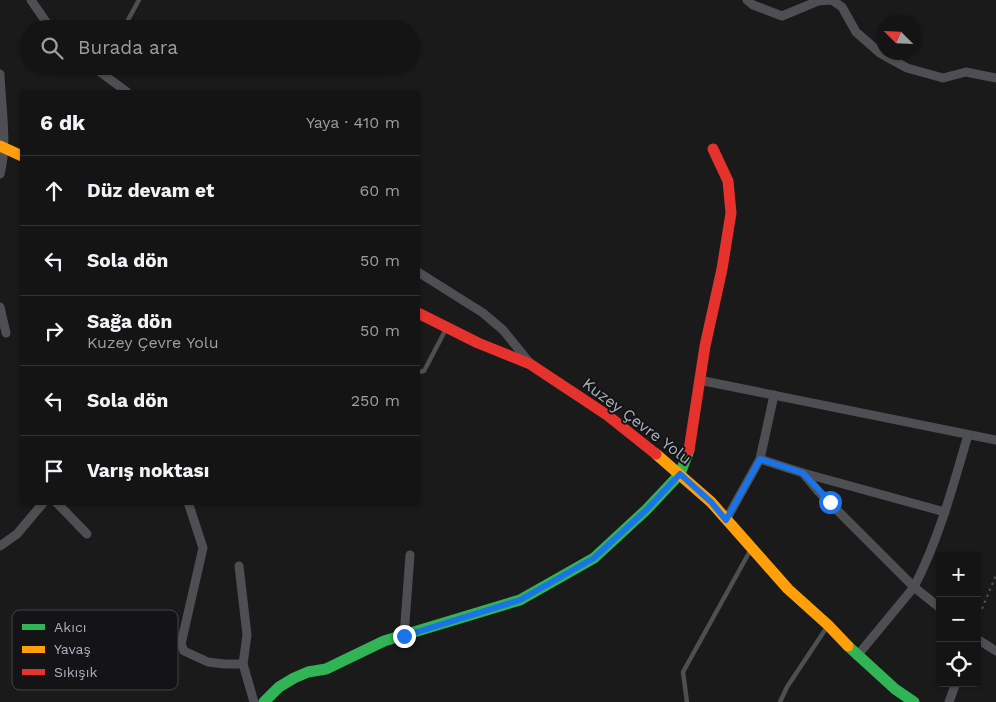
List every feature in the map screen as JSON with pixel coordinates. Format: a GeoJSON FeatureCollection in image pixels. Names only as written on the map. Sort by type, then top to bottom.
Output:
{"type":"FeatureCollection","features":[{"type":"Feature","properties":{"kind":"street"},"geometry":{"type":"LineString","coordinates":[[31,0],[45,20]]}},
{"type":"Feature","properties":{"kind":"street"},"geometry":{"type":"LineString","coordinates":[[747,0],[753,5],[782,16],[818,1],[832,0],[842,7],[856,32],[880,53],[907,68],[943,78],[966,72],[996,78]]}},
{"type":"Feature","properties":{"kind":"street"},"geometry":{"type":"LineString","coordinates":[[0,74],[2,147],[0,174]]}},
{"type":"Feature","properties":{"kind":"street"},"geometry":{"type":"LineString","coordinates":[[105,75],[124,90]]}},
{"type":"Feature","properties":{"kind":"street"},"geometry":{"type":"LineString","coordinates":[[2,147],[20,155]]}},
{"type":"Feature","properties":{"kind":"street"},"geometry":{"type":"LineString","coordinates":[[264,702],[280,687],[294,678],[308,672],[326,670],[384,641],[520,600],[594,558],[646,510],[680,474],[688,455],[704,346],[722,269],[731,213],[728,181],[713,149]]}},
{"type":"Feature","properties":{"kind":"street"},"geometry":{"type":"LineString","coordinates":[[420,273],[483,313],[503,330],[530,364]]}},
{"type":"Feature","properties":{"kind":"street"},"geometry":{"type":"LineString","coordinates":[[0,307],[6,333]]}},
{"type":"Feature","properties":{"kind":"street","name":"Kuzey Çevre Yolu"},"geometry":{"type":"LineString","coordinates":[[420,314],[478,343],[530,364],[607,415],[680,474],[711,502],[788,589],[828,625],[858,656],[912,702]]}},
{"type":"Feature","properties":{"kind":"street"},"geometry":{"type":"LineString","coordinates":[[699,380],[996,440]]}},
{"type":"Feature","properties":{"kind":"street"},"geometry":{"type":"LineString","coordinates":[[726,520],[760,459],[774,395]]}},
{"type":"Feature","properties":{"kind":"street"},"geometry":{"type":"LineString","coordinates":[[858,656],[914,587],[926,564],[945,512],[968,435]]}},
{"type":"Feature","properties":{"kind":"street"},"geometry":{"type":"LineString","coordinates":[[760,459],[803,473],[945,512]]}},
{"type":"Feature","properties":{"kind":"street"},"geometry":{"type":"LineString","coordinates":[[803,473],[914,587],[936,605]]}},
{"type":"Feature","properties":{"kind":"street"},"geometry":{"type":"LineString","coordinates":[[0,546],[17,534],[41,505]]}},
{"type":"Feature","properties":{"kind":"street"},"geometry":{"type":"LineString","coordinates":[[59,505],[87,534]]}},
{"type":"Feature","properties":{"kind":"street"},"geometry":{"type":"LineString","coordinates":[[189,505],[202,548],[181,644],[184,651],[208,662],[243,664]]}},
{"type":"Feature","properties":{"kind":"street"},"geometry":{"type":"LineString","coordinates":[[404,636],[410,555]]}},
{"type":"Feature","properties":{"kind":"street"},"geometry":{"type":"LineString","coordinates":[[239,566],[248,635],[243,664],[254,702]]}},
{"type":"Feature","properties":{"kind":"street"},"geometry":{"type":"LineString","coordinates":[[981,642],[996,651]]}},
{"type":"Feature","properties":{"kind":"street"},"geometry":{"type":"LineString","coordinates":[[949,702],[955,687]]}},
{"type":"Feature","properties":{"kind":"lane"},"geometry":{"type":"LineString","coordinates":[[128,20],[139,0]]}},
{"type":"Feature","properties":{"kind":"lane"},"geometry":{"type":"LineString","coordinates":[[420,371],[424,370],[446,328]]}},
{"type":"Feature","properties":{"kind":"lane"},"geometry":{"type":"LineString","coordinates":[[687,702],[683,672],[751,548]]}},
{"type":"Feature","properties":{"kind":"lane"},"geometry":{"type":"LineString","coordinates":[[780,702],[787,687],[828,625]]}},
{"type":"Feature","properties":{"kind":"path"},"geometry":{"type":"LineString","coordinates":[[981,611],[996,575]]}},
{"type":"Feature","properties":{"kind":"traffic: fast"},"geometry":{"type":"LineString","coordinates":[[264,702],[279,687],[294,678],[308,672],[326,669],[384,641],[520,600],[594,558],[646,510],[680,474],[689,450]]}},
{"type":"Feature","properties":{"kind":"traffic: fast"},"geometry":{"type":"LineString","coordinates":[[848,646],[895,689],[914,702]]}},
{"type":"Feature","properties":{"kind":"traffic: slow"},"geometry":{"type":"LineString","coordinates":[[0,146],[20,155]]}},
{"type":"Feature","properties":{"kind":"traffic: slow"},"geometry":{"type":"LineString","coordinates":[[656,454],[711,502],[788,589],[848,646]]}},
{"type":"Feature","properties":{"kind":"traffic: jam"},"geometry":{"type":"LineString","coordinates":[[689,450],[705,346],[722,269],[731,213],[728,181],[713,149]]}},
{"type":"Feature","properties":{"kind":"traffic: jam"},"geometry":{"type":"LineString","coordinates":[[420,314],[478,343],[530,364],[607,415],[656,454]]}},
{"type":"Feature","properties":{"kind":"route"},"geometry":{"type":"LineString","coordinates":[[404,636],[520,600],[594,558],[646,510],[680,474],[711,502],[726,520],[760,459],[803,473],[830,502]]}}]}
